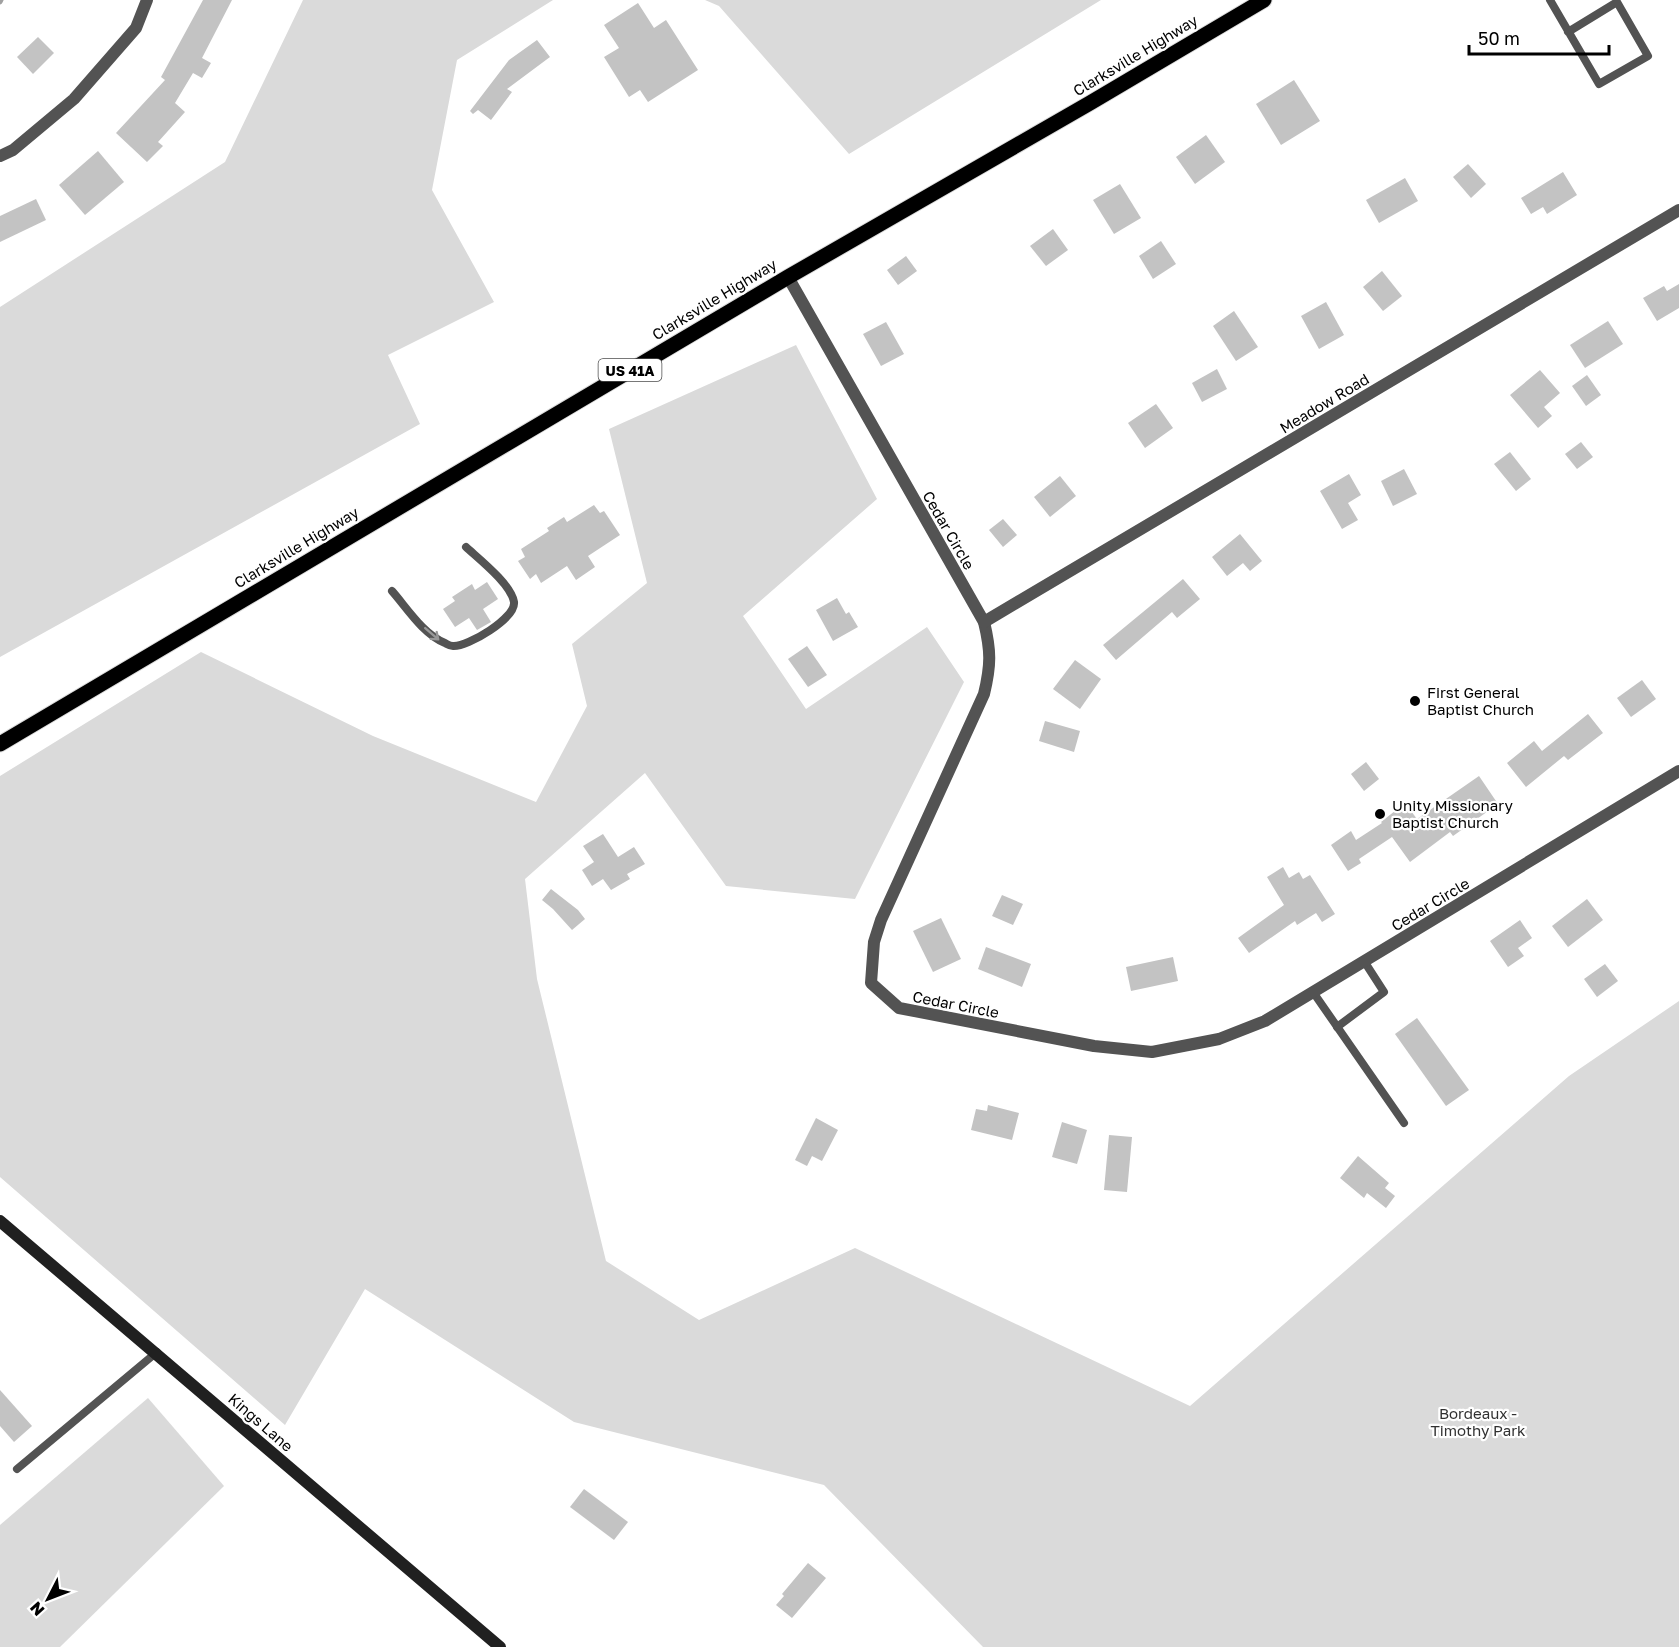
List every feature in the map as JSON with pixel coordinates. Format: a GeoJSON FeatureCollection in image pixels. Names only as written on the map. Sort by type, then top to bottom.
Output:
{"type":"FeatureCollection","features":[{"type":"Feature","properties":{"kind":"main road","name":"Clarksville Highway"},"geometry":{"type":"LineString","coordinates":[[0,744],[788,277],[1264,0]]}},
{"type":"Feature","properties":{"kind":"street"},"geometry":{"type":"LineString","coordinates":[[0,156],[13,150],[74,99],[136,28],[147,0]]}},
{"type":"Feature","properties":{"kind":"street","name":"Meadow Road"},"geometry":{"type":"LineString","coordinates":[[984,622],[1679,210]]}},
{"type":"Feature","properties":{"kind":"street","name":"Cedar Circle"},"geometry":{"type":"LineString","coordinates":[[788,277],[984,622],[991,656],[984,694],[880,920],[874,942],[871,983],[898,1008],[1094,1046],[1152,1052],[1219,1039],[1265,1021],[1679,771]]}},
{"type":"Feature","properties":{"kind":"street","name":"Kings Lane"},"geometry":{"type":"LineString","coordinates":[[0,1221],[157,1352],[500,1647]]}},
{"type":"Feature","properties":{"kind":"lane"},"geometry":{"type":"LineString","coordinates":[[1550,0],[1568,32],[1599,84],[1648,56],[1617,2],[1568,32]]}},
{"type":"Feature","properties":{"kind":"lane"},"geometry":{"type":"LineString","coordinates":[[392,591],[435,638],[454,646],[476,638],[512,613],[514,602],[507,588],[465,547]]}},
{"type":"Feature","properties":{"kind":"lane"},"geometry":{"type":"LineString","coordinates":[[1337,1027],[1384,992],[1364,961]]}},
{"type":"Feature","properties":{"kind":"lane"},"geometry":{"type":"LineString","coordinates":[[1313,992],[1404,1123]]}},
{"type":"Feature","properties":{"kind":"lane"},"geometry":{"type":"LineString","coordinates":[[17,1469],[157,1352]]}},
{"type":"Feature","properties":{"kind":"green space"},"geometry":{"type":"Polygon","coordinates":[[[303,0],[553,0],[457,60],[432,190],[494,302],[388,355],[420,424],[0,657],[0,307],[225,162],[303,0]]]}},
{"type":"Feature","properties":{"kind":"green space"},"geometry":{"type":"Polygon","coordinates":[[[705,0],[1101,0],[849,154],[719,6],[705,0]]]}},
{"type":"Feature","properties":{"kind":"green space","name":"Bordeaux - Timothy Park"},"geometry":{"type":"Polygon","coordinates":[[[796,345],[877,499],[743,616],[806,709],[927,627],[964,682],[855,899],[726,886],[645,773],[525,879],[537,979],[606,1261],[699,1320],[855,1248],[1190,1406],[1569,1076],[1679,1001],[1679,1647],[983,1647],[824,1485],[574,1422],[365,1289],[285,1425],[0,1177],[0,776],[201,652],[373,736],[536,802],[587,706],[572,644],[647,583],[609,429],[796,345]]]}},
{"type":"Feature","properties":{"kind":"green space"},"geometry":{"type":"Polygon","coordinates":[[[148,1398],[224,1486],[60,1647],[0,1647],[0,1525],[148,1398]]]}},
{"type":"Feature","properties":{"kind":"building"},"geometry":{"type":"Polygon","coordinates":[[[203,0],[232,0],[202,58],[211,63],[202,78],[193,73],[175,103],[185,112],[158,142],[163,146],[147,162],[116,133],[165,80],[161,77],[203,0]]]}},
{"type":"Feature","properties":{"kind":"building"},"geometry":{"type":"Polygon","coordinates":[[[638,3],[654,28],[666,20],[698,70],[648,102],[640,90],[629,97],[604,57],[619,48],[604,25],[638,3]]]}},
{"type":"Feature","properties":{"kind":"building"},"geometry":{"type":"Polygon","coordinates":[[[38,37],[54,53],[33,74],[17,57],[38,37]]]}},
{"type":"Feature","properties":{"kind":"building"},"geometry":{"type":"Polygon","coordinates":[[[537,40],[550,57],[507,89],[512,92],[491,120],[478,110],[473,114],[470,111],[509,60],[537,40]]]}},
{"type":"Feature","properties":{"kind":"building"},"geometry":{"type":"Polygon","coordinates":[[[1294,80],[1320,121],[1281,145],[1256,104],[1294,80]]]}},
{"type":"Feature","properties":{"kind":"building"},"geometry":{"type":"Polygon","coordinates":[[[1206,135],[1225,162],[1195,184],[1176,157],[1206,135]]]}},
{"type":"Feature","properties":{"kind":"building"},"geometry":{"type":"Polygon","coordinates":[[[98,151],[124,182],[85,215],[59,185],[98,151]]]}},
{"type":"Feature","properties":{"kind":"building"},"geometry":{"type":"Polygon","coordinates":[[[1468,164],[1486,184],[1471,198],[1453,177],[1468,164]]]}},
{"type":"Feature","properties":{"kind":"building"},"geometry":{"type":"Polygon","coordinates":[[[1563,172],[1577,195],[1547,214],[1543,207],[1531,214],[1521,198],[1563,172]]]}},
{"type":"Feature","properties":{"kind":"building"},"geometry":{"type":"Polygon","coordinates":[[[1405,178],[1418,201],[1379,223],[1366,200],[1405,178]]]}},
{"type":"Feature","properties":{"kind":"building"},"geometry":{"type":"Polygon","coordinates":[[[1120,184],[1141,218],[1114,234],[1093,200],[1120,184]]]}},
{"type":"Feature","properties":{"kind":"building"},"geometry":{"type":"Polygon","coordinates":[[[36,199],[46,220],[0,242],[0,216],[36,199]]]}},
{"type":"Feature","properties":{"kind":"building"},"geometry":{"type":"Polygon","coordinates":[[[1053,229],[1068,250],[1046,266],[1030,246],[1053,229]]]}},
{"type":"Feature","properties":{"kind":"building"},"geometry":{"type":"Polygon","coordinates":[[[1161,241],[1176,264],[1153,279],[1139,256],[1161,241]]]}},
{"type":"Feature","properties":{"kind":"building"},"geometry":{"type":"Polygon","coordinates":[[[906,256],[917,271],[898,285],[887,270],[906,256]]]}},
{"type":"Feature","properties":{"kind":"building"},"geometry":{"type":"Polygon","coordinates":[[[1382,271],[1402,296],[1383,311],[1363,287],[1382,271]]]}},
{"type":"Feature","properties":{"kind":"building"},"geometry":{"type":"Polygon","coordinates":[[[1679,284],[1679,308],[1657,321],[1643,298],[1664,286],[1667,291],[1679,284]]]}},
{"type":"Feature","properties":{"kind":"building"},"geometry":{"type":"Polygon","coordinates":[[[1326,302],[1344,335],[1319,349],[1301,316],[1326,302]]]}},
{"type":"Feature","properties":{"kind":"building"},"geometry":{"type":"Polygon","coordinates":[[[1234,311],[1258,347],[1236,361],[1213,326],[1234,311]]]}},
{"type":"Feature","properties":{"kind":"building"},"geometry":{"type":"Polygon","coordinates":[[[1608,321],[1623,344],[1585,368],[1570,345],[1608,321]]]}},
{"type":"Feature","properties":{"kind":"building"},"geometry":{"type":"Polygon","coordinates":[[[886,322],[904,354],[881,366],[863,334],[886,322]]]}},
{"type":"Feature","properties":{"kind":"building"},"geometry":{"type":"Polygon","coordinates":[[[1217,369],[1227,389],[1202,402],[1192,383],[1217,369]]]}},
{"type":"Feature","properties":{"kind":"building"},"geometry":{"type":"Polygon","coordinates":[[[1540,370],[1560,393],[1544,407],[1552,416],[1538,428],[1510,395],[1540,370]]]}},
{"type":"Feature","properties":{"kind":"building"},"geometry":{"type":"Polygon","coordinates":[[[1587,375],[1601,395],[1586,406],[1572,386],[1587,375]]]}},
{"type":"Feature","properties":{"kind":"building"},"geometry":{"type":"Polygon","coordinates":[[[1156,404],[1173,428],[1145,448],[1128,423],[1156,404]]]}},
{"type":"Feature","properties":{"kind":"building"},"geometry":{"type":"Polygon","coordinates":[[[1581,442],[1593,457],[1577,469],[1565,454],[1581,442]]]}},
{"type":"Feature","properties":{"kind":"building"},"geometry":{"type":"Polygon","coordinates":[[[1510,452],[1531,479],[1516,491],[1494,464],[1510,452]]]}},
{"type":"Feature","properties":{"kind":"building"},"geometry":{"type":"Polygon","coordinates":[[[1404,469],[1417,494],[1393,506],[1381,481],[1404,469]]]}},
{"type":"Feature","properties":{"kind":"building"},"geometry":{"type":"Polygon","coordinates":[[[1349,474],[1361,495],[1348,503],[1358,520],[1342,529],[1320,491],[1349,474]]]}},
{"type":"Feature","properties":{"kind":"building"},"geometry":{"type":"Polygon","coordinates":[[[1060,476],[1076,496],[1050,517],[1034,497],[1060,476]]]}},
{"type":"Feature","properties":{"kind":"building"},"geometry":{"type":"Polygon","coordinates":[[[594,505],[600,513],[604,511],[620,535],[588,556],[595,567],[576,580],[567,566],[541,583],[536,574],[530,579],[518,561],[525,557],[521,549],[549,531],[547,528],[564,517],[567,522],[594,505]]]}},
{"type":"Feature","properties":{"kind":"building"},"geometry":{"type":"Polygon","coordinates":[[[1003,519],[1017,535],[1003,547],[989,530],[1003,519]]]}},
{"type":"Feature","properties":{"kind":"building"},"geometry":{"type":"Polygon","coordinates":[[[1240,534],[1262,561],[1250,571],[1243,563],[1227,576],[1212,557],[1240,534]]]}},
{"type":"Feature","properties":{"kind":"building"},"geometry":{"type":"Polygon","coordinates":[[[1183,579],[1200,599],[1177,618],[1172,612],[1116,660],[1103,645],[1183,579]]]}},
{"type":"Feature","properties":{"kind":"building"},"geometry":{"type":"Polygon","coordinates":[[[487,582],[498,599],[483,609],[491,622],[477,630],[469,618],[455,627],[443,609],[455,601],[452,597],[472,584],[475,590],[487,582]]]}},
{"type":"Feature","properties":{"kind":"building"},"geometry":{"type":"Polygon","coordinates":[[[837,598],[846,614],[849,612],[858,627],[833,641],[816,610],[837,598]]]}},
{"type":"Feature","properties":{"kind":"building"},"geometry":{"type":"Polygon","coordinates":[[[807,646],[827,675],[808,687],[788,659],[807,646]]]}},
{"type":"Feature","properties":{"kind":"building"},"geometry":{"type":"Polygon","coordinates":[[[1075,660],[1101,679],[1080,709],[1053,689],[1075,660]]]}},
{"type":"Feature","properties":{"kind":"building"},"geometry":{"type":"Polygon","coordinates":[[[1642,680],[1656,699],[1631,717],[1617,698],[1642,680]]]}},
{"type":"Feature","properties":{"kind":"building"},"geometry":{"type":"Polygon","coordinates":[[[1588,714],[1603,733],[1568,760],[1564,756],[1526,787],[1507,763],[1534,741],[1542,751],[1588,714]]]}},
{"type":"Feature","properties":{"kind":"building"},"geometry":{"type":"Polygon","coordinates":[[[1045,721],[1080,731],[1074,752],[1039,741],[1045,721]]]}},
{"type":"Feature","properties":{"kind":"building"},"geometry":{"type":"Polygon","coordinates":[[[1366,762],[1379,779],[1364,791],[1351,774],[1366,762]]]}},
{"type":"Feature","properties":{"kind":"building"},"geometry":{"type":"Polygon","coordinates":[[[1479,776],[1498,804],[1453,836],[1450,832],[1410,862],[1392,837],[1359,859],[1361,863],[1348,871],[1331,845],[1351,831],[1356,840],[1382,823],[1405,803],[1417,819],[1479,776]]]}},
{"type":"Feature","properties":{"kind":"building"},"geometry":{"type":"Polygon","coordinates":[[[603,834],[618,857],[634,847],[645,864],[627,874],[630,879],[611,890],[603,879],[592,886],[582,870],[594,862],[583,846],[603,834]]]}},
{"type":"Feature","properties":{"kind":"building"},"geometry":{"type":"Polygon","coordinates":[[[1283,867],[1289,878],[1299,872],[1303,879],[1310,875],[1335,914],[1322,922],[1316,913],[1297,925],[1295,921],[1249,953],[1238,938],[1284,905],[1267,877],[1283,867]]]}},
{"type":"Feature","properties":{"kind":"building"},"geometry":{"type":"Polygon","coordinates":[[[551,889],[578,910],[585,919],[572,930],[542,900],[551,889]]]}},
{"type":"Feature","properties":{"kind":"building"},"geometry":{"type":"Polygon","coordinates":[[[1002,895],[1023,904],[1013,925],[992,916],[1002,895]]]}},
{"type":"Feature","properties":{"kind":"building"},"geometry":{"type":"Polygon","coordinates":[[[1587,899],[1603,920],[1568,947],[1552,926],[1587,899]]]}},
{"type":"Feature","properties":{"kind":"building"},"geometry":{"type":"Polygon","coordinates":[[[941,918],[961,959],[933,972],[913,931],[941,918]]]}},
{"type":"Feature","properties":{"kind":"building"},"geometry":{"type":"Polygon","coordinates":[[[1520,920],[1532,938],[1518,948],[1524,956],[1508,967],[1490,941],[1520,920]]]}},
{"type":"Feature","properties":{"kind":"building"},"geometry":{"type":"Polygon","coordinates":[[[986,947],[1031,964],[1022,987],[978,969],[986,947]]]}},
{"type":"Feature","properties":{"kind":"building"},"geometry":{"type":"Polygon","coordinates":[[[1173,957],[1178,981],[1131,991],[1126,967],[1173,957]]]}},
{"type":"Feature","properties":{"kind":"building"},"geometry":{"type":"Polygon","coordinates":[[[1605,964],[1618,981],[1597,997],[1584,979],[1605,964]]]}},
{"type":"Feature","properties":{"kind":"building"},"geometry":{"type":"Polygon","coordinates":[[[1417,1018],[1469,1090],[1446,1106],[1395,1034],[1417,1018]]]}},
{"type":"Feature","properties":{"kind":"building"},"geometry":{"type":"Polygon","coordinates":[[[988,1105],[1019,1113],[1012,1140],[971,1130],[976,1109],[987,1111],[988,1105]]]}},
{"type":"Feature","properties":{"kind":"building"},"geometry":{"type":"Polygon","coordinates":[[[816,1118],[838,1130],[822,1161],[812,1156],[807,1166],[795,1160],[816,1118]]]}},
{"type":"Feature","properties":{"kind":"building"},"geometry":{"type":"Polygon","coordinates":[[[1062,1122],[1087,1130],[1077,1164],[1052,1157],[1062,1122]]]}},
{"type":"Feature","properties":{"kind":"building"},"geometry":{"type":"Polygon","coordinates":[[[1109,1135],[1132,1137],[1127,1192],[1104,1190],[1109,1135]]]}},
{"type":"Feature","properties":{"kind":"building"},"geometry":{"type":"Polygon","coordinates":[[[1358,1156],[1389,1183],[1385,1188],[1395,1196],[1386,1208],[1367,1193],[1364,1198],[1340,1178],[1358,1156]]]}},
{"type":"Feature","properties":{"kind":"building"},"geometry":{"type":"Polygon","coordinates":[[[0,1390],[32,1426],[14,1442],[0,1426],[0,1390]]]}},
{"type":"Feature","properties":{"kind":"building"},"geometry":{"type":"Polygon","coordinates":[[[584,1489],[628,1522],[614,1540],[570,1507],[584,1489]]]}},
{"type":"Feature","properties":{"kind":"building"},"geometry":{"type":"Polygon","coordinates":[[[808,1563],[826,1578],[792,1618],[776,1605],[784,1596],[782,1594],[808,1563]]]}},
{"type":"Feature","properties":{"kind":"place","name":"First General Baptist Church"},"geometry":{"type":"Point","coordinates":[1415,701]}},
{"type":"Feature","properties":{"kind":"place","name":"Unity Missionary Baptist Church"},"geometry":{"type":"Point","coordinates":[1380,814]}}]}
